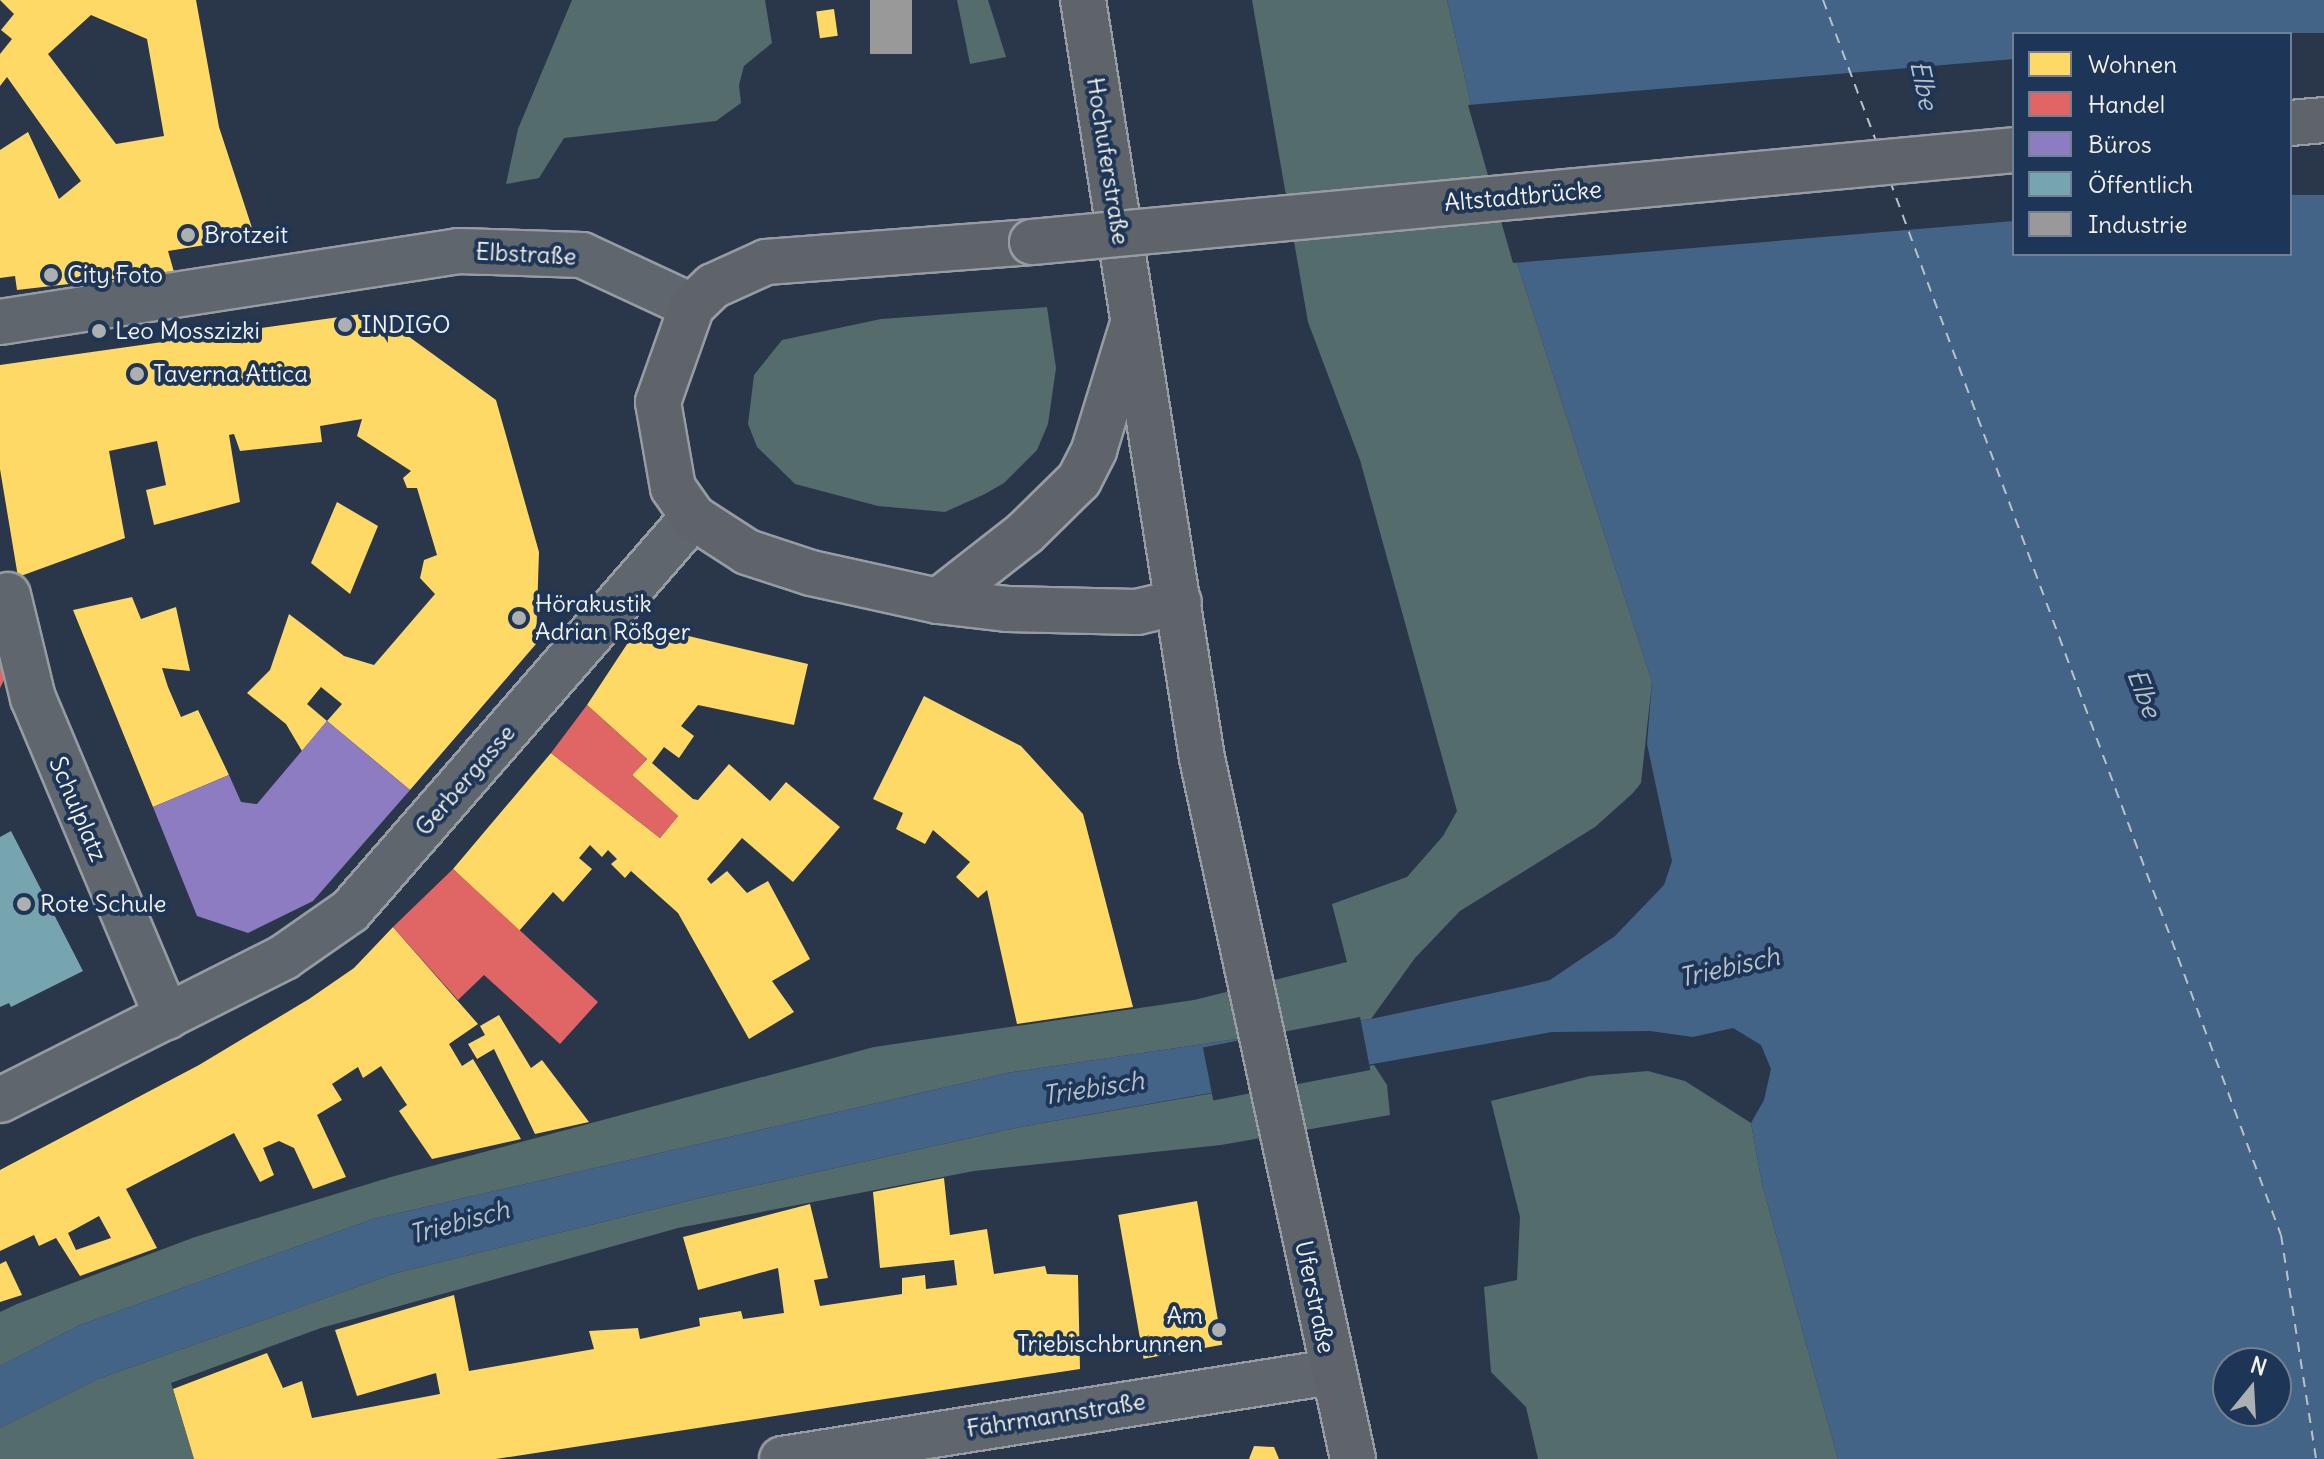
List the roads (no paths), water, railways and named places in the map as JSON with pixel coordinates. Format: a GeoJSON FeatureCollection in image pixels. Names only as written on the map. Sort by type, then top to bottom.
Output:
{"type":"FeatureCollection","features":[{"type":"Feature","properties":{"kind":"main road","name":"Hochuferstraße"},"geometry":{"type":"LineString","coordinates":[[1083,0],[1179,602]]}},
{"type":"Feature","properties":{"kind":"main road"},"geometry":{"type":"LineString","coordinates":[[2292,123],[2324,120]]}},
{"type":"Feature","properties":{"kind":"main road","name":"Altstadtbrücke"},"geometry":{"type":"LineString","coordinates":[[692,306],[713,286],[766,262],[1032,242],[2012,150]]}},
{"type":"Feature","properties":{"kind":"main road"},"geometry":{"type":"LineString","coordinates":[[692,306],[658,402],[673,488],[693,517],[747,552],[811,573],[938,601],[1007,609],[1137,612],[1179,602]]}},
{"type":"Feature","properties":{"kind":"main road"},"geometry":{"type":"LineString","coordinates":[[938,601],[1025,533],[1079,480],[1094,450],[1133,321]]}},
{"type":"Feature","properties":{"kind":"main road","name":"Uferstraße"},"geometry":{"type":"LineString","coordinates":[[1179,602],[1202,758],[1253,989],[1279,1135],[1353,1459]]}},
{"type":"Feature","properties":{"kind":"street","name":"Elbstraße"},"geometry":{"type":"LineString","coordinates":[[0,322],[458,251],[582,255],[692,306]]}},
{"type":"Feature","properties":{"kind":"street","name":"Gerbergasse"},"geometry":{"type":"LineString","coordinates":[[0,1100],[284,957],[350,911],[693,517]]}},
{"type":"Feature","properties":{"kind":"street","name":"Schulplatz"},"geometry":{"type":"LineString","coordinates":[[8,595],[33,698],[167,1017]]}},
{"type":"Feature","properties":{"kind":"street","name":"Fährmannstraße"},"geometry":{"type":"LineString","coordinates":[[782,1459],[1331,1372]]}},
{"type":"Feature","properties":{"kind":"water"},"geometry":{"type":"Polygon","coordinates":[[[1447,0],[2324,0],[2324,1459],[1838,1459],[1762,1184],[1751,1123],[1764,1100],[1771,1069],[1761,1045],[1733,1028],[1693,1037],[1650,1031],[1552,1032],[1020,1127],[704,1197],[393,1274],[98,1379],[0,1428],[0,1366],[80,1325],[373,1219],[1007,1073],[1371,1019],[1550,980],[1615,936],[1664,885],[1672,861],[1647,744],[1652,682],[1484,160],[1447,0]]]}},
{"type":"Feature","properties":{"kind":"place","name":"Brotzeit"},"geometry":{"type":"Point","coordinates":[188,235]}},
{"type":"Feature","properties":{"kind":"place","name":"City Foto"},"geometry":{"type":"Point","coordinates":[51,275]}},
{"type":"Feature","properties":{"kind":"place","name":"INDIGO"},"geometry":{"type":"Point","coordinates":[345,325]}},
{"type":"Feature","properties":{"kind":"place","name":"Leo Mosszizki"},"geometry":{"type":"Point","coordinates":[99,331]}},
{"type":"Feature","properties":{"kind":"place","name":"Taverna Attica"},"geometry":{"type":"Point","coordinates":[137,374]}},
{"type":"Feature","properties":{"kind":"place","name":"Hörakustik Adrian Rößger"},"geometry":{"type":"Point","coordinates":[519,618]}},
{"type":"Feature","properties":{"kind":"place","name":"Rote Schule"},"geometry":{"type":"Point","coordinates":[24,904]}},
{"type":"Feature","properties":{"kind":"place","name":"Am Triebischbrunnen"},"geometry":{"type":"Point","coordinates":[1219,1330]}},
{"type":"Feature","properties":{"kind":"water label","name":"Elbe"},"geometry":{"type":"Point","coordinates":[1924,85]}},
{"type":"Feature","properties":{"kind":"water label","name":"Elbe"},"geometry":{"type":"Point","coordinates":[2144,693]}},
{"type":"Feature","properties":{"kind":"water label","name":"Triebisch"},"geometry":{"type":"Point","coordinates":[1729,967]}},
{"type":"Feature","properties":{"kind":"water label","name":"Triebisch"},"geometry":{"type":"Point","coordinates":[1093,1088]}},
{"type":"Feature","properties":{"kind":"water label","name":"Triebisch"},"geometry":{"type":"Point","coordinates":[459,1222]}}]}
